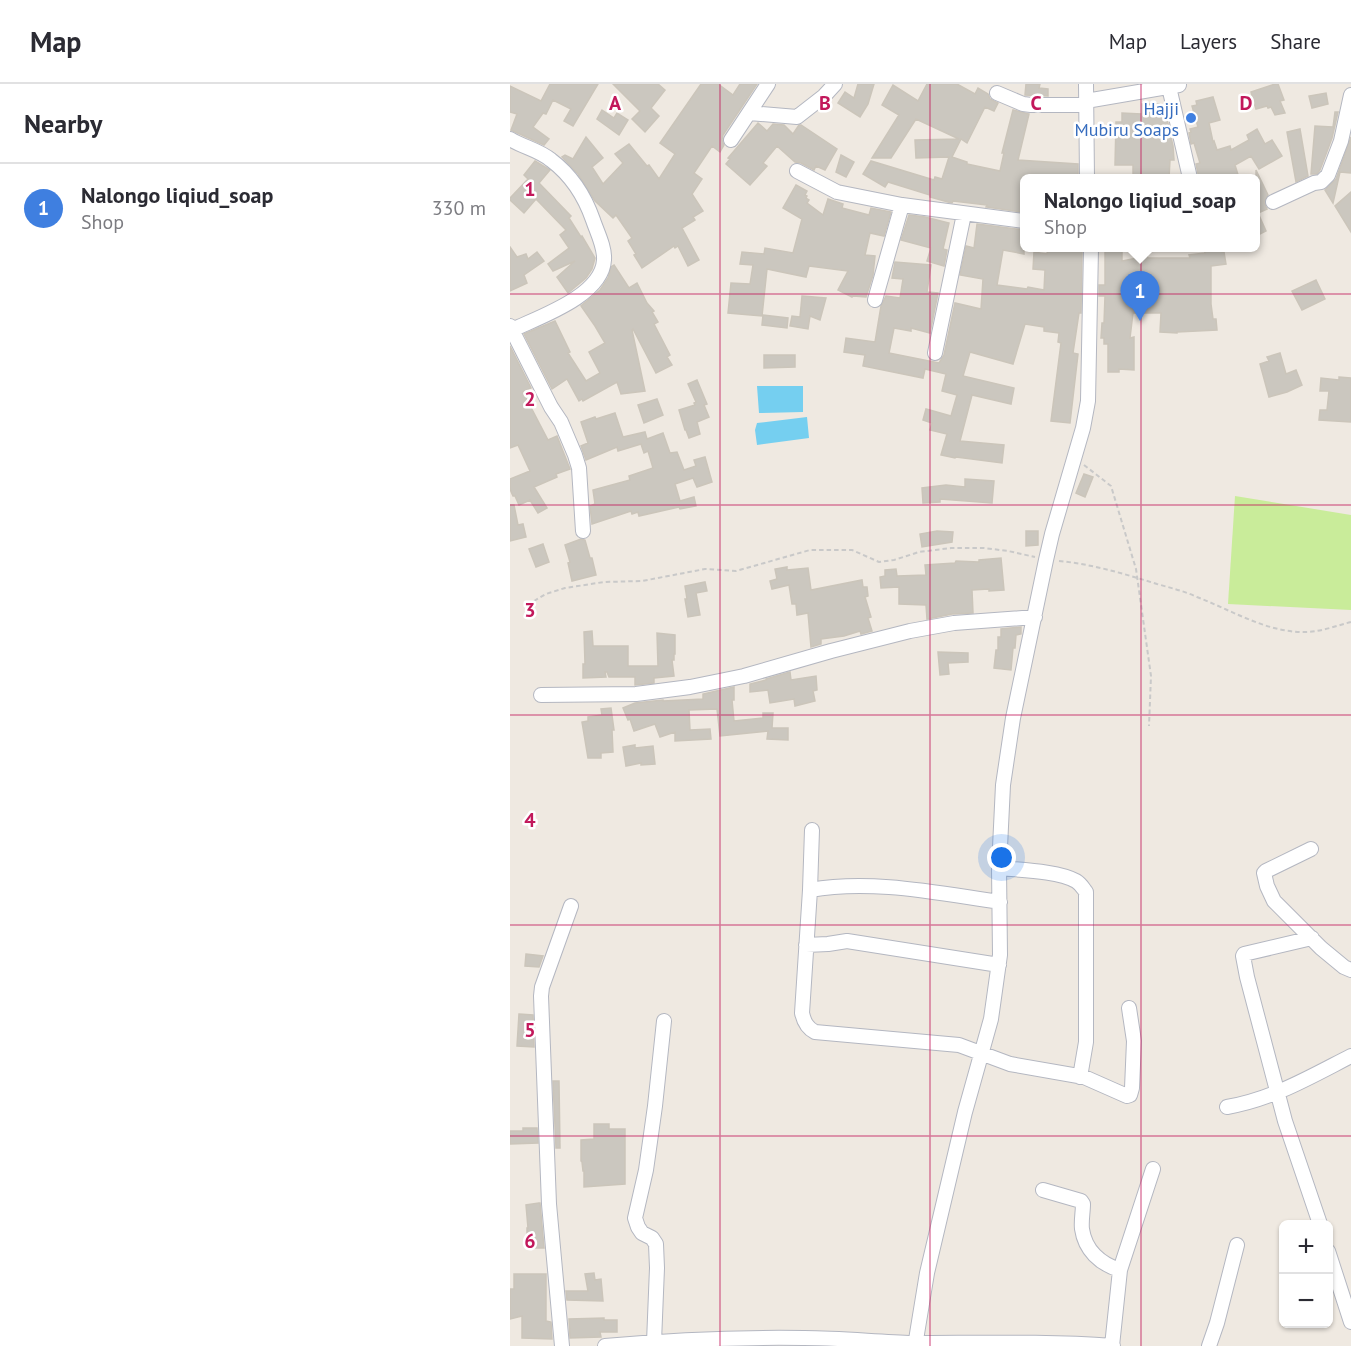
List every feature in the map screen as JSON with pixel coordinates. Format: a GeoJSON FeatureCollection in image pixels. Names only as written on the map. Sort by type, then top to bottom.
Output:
{"type":"FeatureCollection","features":[{"type":"Feature","properties":{"kind":"street"},"geometry":{"type":"LineString","coordinates":[[731,140],[768,84]]}},
{"type":"Feature","properties":{"kind":"street"},"geometry":{"type":"LineString","coordinates":[[749,113],[797,117],[824,96],[835,84]]}},
{"type":"Feature","properties":{"kind":"street"},"geometry":{"type":"LineString","coordinates":[[1086,84],[1087,174]]}},
{"type":"Feature","properties":{"kind":"street"},"geometry":{"type":"LineString","coordinates":[[997,93],[1031,105],[1086,103],[1174,86],[1189,174]]}},
{"type":"Feature","properties":{"kind":"street"},"geometry":{"type":"LineString","coordinates":[[1273,202],[1314,183],[1322,182],[1328,176],[1341,141],[1351,94]]}},
{"type":"Feature","properties":{"kind":"street"},"geometry":{"type":"LineString","coordinates":[[510,139],[549,158],[575,183],[591,214],[604,258],[602,271],[578,297],[568,304],[511,328],[561,422],[575,455],[579,468],[584,531]]}},
{"type":"Feature","properties":{"kind":"street"},"geometry":{"type":"LineString","coordinates":[[797,171],[837,192],[902,205],[1020,221]]}},
{"type":"Feature","properties":{"kind":"street"},"geometry":{"type":"LineString","coordinates":[[875,300],[902,205]]}},
{"type":"Feature","properties":{"kind":"street"},"geometry":{"type":"LineString","coordinates":[[935,353],[964,214]]}},
{"type":"Feature","properties":{"kind":"street"},"geometry":{"type":"LineString","coordinates":[[915,1344],[927,1273],[965,1112],[992,1019],[1001,946],[999,868],[1006,763],[1013,718],[1046,560],[1083,428],[1088,401],[1091,252]]}},
{"type":"Feature","properties":{"kind":"street"},"geometry":{"type":"LineString","coordinates":[[542,695],[636,694],[690,687],[744,676],[831,651],[954,622],[1035,617]]}},
{"type":"Feature","properties":{"kind":"street"},"geometry":{"type":"LineString","coordinates":[[812,830],[802,1013],[803,1020],[811,1030],[959,1045],[1010,1064],[1089,1079],[1125,1095],[1130,1095],[1134,1041],[1129,1008]]}},
{"type":"Feature","properties":{"kind":"street"},"geometry":{"type":"LineString","coordinates":[[1311,849],[1264,873],[1267,886],[1274,901],[1334,959],[1351,970]]}},
{"type":"Feature","properties":{"kind":"street"},"geometry":{"type":"LineString","coordinates":[[999,868],[1066,877],[1077,882],[1086,892],[1086,1032],[1080,1077]]}},
{"type":"Feature","properties":{"kind":"street"},"geometry":{"type":"LineString","coordinates":[[810,891],[830,887],[895,887],[1000,902]]}},
{"type":"Feature","properties":{"kind":"street"},"geometry":{"type":"LineString","coordinates":[[562,1346],[549,1204],[541,996],[542,987],[571,906]]}},
{"type":"Feature","properties":{"kind":"street"},"geometry":{"type":"LineString","coordinates":[[1311,938],[1243,956],[1285,1121],[1319,1220]]}},
{"type":"Feature","properties":{"kind":"street"},"geometry":{"type":"LineString","coordinates":[[806,945],[847,941],[999,964]]}},
{"type":"Feature","properties":{"kind":"street"},"geometry":{"type":"LineString","coordinates":[[654,1342],[656,1244],[652,1238],[642,1233],[635,1218],[646,1170],[664,1020]]}},
{"type":"Feature","properties":{"kind":"street"},"geometry":{"type":"LineString","coordinates":[[1227,1107],[1245,1104],[1278,1093],[1351,1056]]}},
{"type":"Feature","properties":{"kind":"street"},"geometry":{"type":"LineString","coordinates":[[605,1346],[740,1337],[915,1344],[1027,1343],[1113,1346],[1120,1270],[1154,1169]]}},
{"type":"Feature","properties":{"kind":"street"},"geometry":{"type":"LineString","coordinates":[[1043,1190],[1081,1201],[1083,1204],[1082,1227],[1087,1246],[1101,1262],[1120,1270]]}},
{"type":"Feature","properties":{"kind":"street"},"geometry":{"type":"LineString","coordinates":[[1209,1346],[1238,1245]]}},
{"type":"Feature","properties":{"kind":"street"},"geometry":{"type":"LineString","coordinates":[[1333,1264],[1351,1322]]}},
{"type":"Feature","properties":{"kind":"path"},"geometry":{"type":"LineString","coordinates":[[1073,460],[1086,466],[1111,486],[1136,569],[1150,676],[1149,726]]}},
{"type":"Feature","properties":{"kind":"path"},"geometry":{"type":"LineString","coordinates":[[534,601],[564,588],[604,582],[642,580],[705,569],[736,571],[810,550],[852,550],[879,562],[939,548],[984,548],[1046,560],[1073,562],[1137,578],[1193,595],[1258,624],[1282,629],[1302,632],[1320,631],[1351,622]]}},
{"type":"Feature","properties":{"kind":"green space"},"geometry":{"type":"Polygon","coordinates":[[[1235,496],[1351,515],[1351,610],[1228,604],[1235,496]]]}},
{"type":"Feature","properties":{"kind":"water"},"geometry":{"type":"Polygon","coordinates":[[[757,386],[803,386],[803,412],[759,413],[757,386]]]}},
{"type":"Feature","properties":{"kind":"water"},"geometry":{"type":"Polygon","coordinates":[[[807,417],[809,438],[757,445],[755,430],[757,423],[807,417]]]}},
{"type":"Feature","properties":{"kind":"building"},"geometry":{"type":"Polygon","coordinates":[[[550,84],[598,84],[573,126],[564,121],[571,109],[553,100],[546,114],[543,113],[533,127],[549,139],[544,145],[511,130],[517,114],[510,112],[510,86],[541,101],[550,84]]]}},
{"type":"Feature","properties":{"kind":"building"},"geometry":{"type":"Polygon","coordinates":[[[613,84],[658,84],[665,90],[651,108],[659,116],[645,132],[632,119],[640,111],[613,84]]]}},
{"type":"Feature","properties":{"kind":"building"},"geometry":{"type":"Polygon","coordinates":[[[701,84],[718,84],[733,95],[740,84],[757,84],[723,135],[724,145],[720,152],[712,146],[694,173],[702,179],[692,194],[703,211],[693,217],[695,220],[682,228],[699,260],[688,266],[678,246],[675,248],[674,246],[642,268],[628,241],[632,238],[616,215],[613,218],[595,201],[578,174],[562,157],[565,155],[573,159],[586,137],[603,158],[592,167],[603,184],[623,163],[615,154],[629,144],[659,179],[675,154],[660,143],[701,84]]]}},
{"type":"Feature","properties":{"kind":"building"},"geometry":{"type":"Polygon","coordinates":[[[858,84],[874,84],[868,104],[860,117],[838,103],[845,92],[854,98],[858,84]]]}},
{"type":"Feature","properties":{"kind":"building"},"geometry":{"type":"Polygon","coordinates":[[[927,84],[957,84],[975,94],[978,88],[998,103],[994,111],[985,107],[967,143],[961,139],[952,157],[967,162],[967,164],[1000,171],[1013,110],[1029,114],[1018,160],[1078,164],[1078,174],[1020,174],[1020,212],[986,207],[987,205],[953,201],[952,203],[888,182],[885,187],[863,174],[871,161],[934,180],[935,177],[942,179],[949,157],[916,158],[915,140],[959,139],[916,119],[891,158],[872,158],[899,115],[882,105],[893,85],[918,101],[927,84]]]}},
{"type":"Feature","properties":{"kind":"building"},"geometry":{"type":"Polygon","coordinates":[[[1026,84],[1040,84],[1039,88],[1048,89],[1048,96],[1025,95],[1026,84]]]}},
{"type":"Feature","properties":{"kind":"building"},"geometry":{"type":"Polygon","coordinates":[[[1278,84],[1284,100],[1280,101],[1285,113],[1275,115],[1271,107],[1267,106],[1256,109],[1251,92],[1278,84]]]}},
{"type":"Feature","properties":{"kind":"building"},"geometry":{"type":"Polygon","coordinates":[[[1326,93],[1328,104],[1312,108],[1309,96],[1326,93]]]}},
{"type":"Feature","properties":{"kind":"building"},"geometry":{"type":"Polygon","coordinates":[[[1213,97],[1220,120],[1209,123],[1217,150],[1230,146],[1231,150],[1249,140],[1247,135],[1257,129],[1265,144],[1272,140],[1282,156],[1259,169],[1251,156],[1235,165],[1238,174],[1198,174],[1196,164],[1200,163],[1194,143],[1191,144],[1189,133],[1190,129],[1198,127],[1192,106],[1197,105],[1196,101],[1213,97]]]}},
{"type":"Feature","properties":{"kind":"building"},"geometry":{"type":"Polygon","coordinates":[[[1142,104],[1159,104],[1159,110],[1165,110],[1174,160],[1170,160],[1169,174],[1133,174],[1133,165],[1115,165],[1116,122],[1122,122],[1122,113],[1142,114],[1142,104]]]}},
{"type":"Feature","properties":{"kind":"building"},"geometry":{"type":"Polygon","coordinates":[[[602,110],[614,118],[617,113],[628,120],[619,135],[597,119],[602,110]]]}},
{"type":"Feature","properties":{"kind":"building"},"geometry":{"type":"Polygon","coordinates":[[[1335,112],[1338,112],[1332,138],[1320,170],[1317,174],[1311,174],[1315,126],[1333,127],[1335,112]]]}},
{"type":"Feature","properties":{"kind":"building"},"geometry":{"type":"Polygon","coordinates":[[[758,123],[767,131],[773,124],[784,125],[793,134],[801,125],[837,149],[825,170],[816,166],[814,170],[795,162],[777,146],[763,163],[767,166],[750,185],[726,164],[730,159],[728,158],[758,123]]]}},
{"type":"Feature","properties":{"kind":"building"},"geometry":{"type":"Polygon","coordinates":[[[1300,129],[1308,176],[1296,182],[1287,132],[1300,129]]]}},
{"type":"Feature","properties":{"kind":"building"},"geometry":{"type":"Polygon","coordinates":[[[1351,137],[1351,173],[1340,172],[1333,203],[1325,190],[1336,179],[1351,137]]]}},
{"type":"Feature","properties":{"kind":"building"},"geometry":{"type":"Polygon","coordinates":[[[841,155],[854,162],[846,177],[836,172],[841,155]]]}},
{"type":"Feature","properties":{"kind":"building"},"geometry":{"type":"Polygon","coordinates":[[[535,161],[550,170],[539,183],[571,216],[569,218],[595,258],[586,278],[568,293],[557,277],[575,261],[553,271],[548,264],[569,248],[560,235],[566,230],[536,199],[524,213],[510,200],[528,179],[524,175],[535,161]]]}},
{"type":"Feature","properties":{"kind":"building"},"geometry":{"type":"Polygon","coordinates":[[[1260,178],[1268,195],[1264,202],[1267,209],[1260,212],[1260,178]]]}},
{"type":"Feature","properties":{"kind":"building"},"geometry":{"type":"Polygon","coordinates":[[[796,185],[807,191],[805,195],[809,200],[807,203],[823,215],[828,199],[843,204],[842,208],[869,215],[871,208],[891,212],[884,236],[870,233],[865,255],[875,256],[873,275],[866,297],[852,297],[838,290],[848,271],[809,266],[806,277],[767,269],[762,316],[728,313],[731,283],[750,284],[753,265],[740,264],[742,252],[764,254],[765,248],[793,253],[802,219],[783,208],[796,185]]]}},
{"type":"Feature","properties":{"kind":"building"},"geometry":{"type":"Polygon","coordinates":[[[1351,192],[1351,232],[1335,206],[1351,192]]]}},
{"type":"Feature","properties":{"kind":"building"},"geometry":{"type":"Polygon","coordinates":[[[909,215],[949,223],[943,249],[947,250],[944,266],[927,261],[931,248],[901,240],[909,215]]]}},
{"type":"Feature","properties":{"kind":"building"},"geometry":{"type":"Polygon","coordinates":[[[1260,218],[1266,231],[1260,234],[1260,218]]]}},
{"type":"Feature","properties":{"kind":"building"},"geometry":{"type":"Polygon","coordinates":[[[977,224],[1020,229],[1020,252],[1024,254],[1003,250],[997,285],[1044,290],[1045,270],[1033,269],[1034,252],[1047,254],[1047,252],[1082,252],[1081,313],[1079,313],[1073,353],[1078,354],[1070,423],[1051,421],[1061,343],[1058,342],[1059,333],[1044,331],[1044,327],[1025,324],[1013,364],[970,352],[963,376],[1014,388],[1011,404],[972,395],[960,441],[1004,445],[1002,463],[941,455],[947,434],[930,430],[932,423],[923,420],[926,409],[951,416],[957,395],[942,391],[946,374],[925,369],[923,378],[863,366],[865,355],[844,352],[846,338],[875,342],[881,306],[886,296],[900,298],[903,279],[892,278],[895,262],[931,265],[927,292],[938,293],[930,333],[911,328],[911,331],[894,328],[889,353],[939,363],[944,355],[955,303],[981,309],[983,279],[960,275],[966,246],[974,248],[977,224]]]}},
{"type":"Feature","properties":{"kind":"building"},"geometry":{"type":"Polygon","coordinates":[[[510,247],[517,257],[526,254],[528,259],[537,252],[544,261],[524,275],[527,283],[510,291],[510,247]]]}},
{"type":"Feature","properties":{"kind":"building"},"geometry":{"type":"Polygon","coordinates":[[[1105,252],[1122,252],[1122,261],[1147,256],[1148,258],[1190,258],[1189,255],[1205,252],[1224,252],[1226,264],[1211,266],[1211,304],[1217,330],[1160,332],[1161,313],[1133,313],[1130,338],[1134,337],[1134,370],[1119,369],[1119,372],[1108,372],[1108,344],[1104,344],[1104,338],[1101,338],[1105,296],[1099,296],[1099,285],[1105,285],[1105,252]]]}},
{"type":"Feature","properties":{"kind":"building"},"geometry":{"type":"Polygon","coordinates":[[[614,265],[629,288],[637,283],[647,303],[654,311],[652,312],[658,322],[654,324],[670,355],[667,357],[672,365],[656,373],[633,329],[645,391],[621,394],[617,382],[579,401],[567,379],[552,389],[524,334],[555,321],[570,352],[568,353],[586,381],[600,373],[589,352],[605,343],[581,306],[600,290],[614,265]]]}},
{"type":"Feature","properties":{"kind":"building"},"geometry":{"type":"Polygon","coordinates":[[[1316,280],[1325,299],[1302,310],[1292,291],[1316,280]]]}},
{"type":"Feature","properties":{"kind":"building"},"geometry":{"type":"Polygon","coordinates":[[[802,296],[826,298],[820,320],[810,316],[808,329],[790,326],[792,316],[800,317],[802,296]]]}},
{"type":"Feature","properties":{"kind":"building"},"geometry":{"type":"Polygon","coordinates":[[[763,315],[788,318],[787,328],[762,325],[763,315]]]}},
{"type":"Feature","properties":{"kind":"building"},"geometry":{"type":"Polygon","coordinates":[[[510,346],[531,388],[523,392],[548,440],[557,436],[570,469],[534,487],[547,508],[538,513],[530,500],[519,505],[510,489],[510,479],[530,471],[518,445],[510,448],[510,346]]]}},
{"type":"Feature","properties":{"kind":"building"},"geometry":{"type":"Polygon","coordinates":[[[1280,353],[1286,374],[1296,370],[1302,385],[1269,397],[1260,364],[1269,361],[1267,357],[1280,353]]]}},
{"type":"Feature","properties":{"kind":"building"},"geometry":{"type":"Polygon","coordinates":[[[764,355],[795,355],[795,367],[764,368],[764,355]]]}},
{"type":"Feature","properties":{"kind":"building"},"geometry":{"type":"Polygon","coordinates":[[[1339,377],[1351,378],[1351,422],[1319,420],[1320,410],[1327,410],[1329,391],[1320,391],[1321,378],[1339,380],[1339,377]]]}},
{"type":"Feature","properties":{"kind":"building"},"geometry":{"type":"Polygon","coordinates":[[[697,380],[707,404],[704,405],[709,417],[697,422],[700,434],[689,438],[679,410],[695,405],[696,402],[688,384],[697,380]]]}},
{"type":"Feature","properties":{"kind":"building"},"geometry":{"type":"Polygon","coordinates":[[[657,399],[663,415],[644,423],[638,405],[657,399]]]}},
{"type":"Feature","properties":{"kind":"building"},"geometry":{"type":"Polygon","coordinates":[[[615,413],[623,437],[645,432],[647,439],[663,433],[670,453],[677,452],[684,470],[696,466],[694,460],[705,457],[712,482],[697,487],[693,478],[675,484],[680,501],[694,497],[696,506],[680,509],[679,507],[639,516],[638,512],[632,514],[631,511],[592,524],[590,506],[595,504],[593,490],[630,480],[629,476],[653,468],[648,451],[644,453],[641,444],[618,451],[617,447],[586,460],[581,446],[588,443],[581,422],[615,413]]]}},
{"type":"Feature","properties":{"kind":"building"},"geometry":{"type":"Polygon","coordinates":[[[1084,474],[1093,477],[1085,497],[1076,493],[1084,474]]]}},
{"type":"Feature","properties":{"kind":"building"},"geometry":{"type":"Polygon","coordinates":[[[965,479],[994,481],[992,503],[940,499],[940,502],[923,503],[922,488],[946,485],[965,487],[965,479]]]}},
{"type":"Feature","properties":{"kind":"building"},"geometry":{"type":"Polygon","coordinates":[[[510,505],[514,505],[518,525],[523,524],[526,537],[510,541],[510,505]]]}},
{"type":"Feature","properties":{"kind":"building"},"geometry":{"type":"Polygon","coordinates":[[[937,531],[953,532],[952,542],[922,547],[920,534],[937,531]]]}},
{"type":"Feature","properties":{"kind":"building"},"geometry":{"type":"Polygon","coordinates":[[[1026,531],[1038,531],[1038,545],[1026,546],[1026,531]]]}},
{"type":"Feature","properties":{"kind":"building"},"geometry":{"type":"Polygon","coordinates":[[[581,539],[585,540],[596,575],[572,581],[565,545],[581,539]]]}},
{"type":"Feature","properties":{"kind":"building"},"geometry":{"type":"Polygon","coordinates":[[[543,544],[549,562],[536,567],[529,549],[543,544]]]}},
{"type":"Feature","properties":{"kind":"building"},"geometry":{"type":"Polygon","coordinates":[[[1001,558],[1004,590],[972,590],[973,613],[927,619],[926,605],[899,604],[899,587],[881,588],[880,577],[885,576],[885,570],[896,569],[897,576],[926,575],[925,565],[955,563],[956,561],[979,562],[979,560],[1001,558]]]}},
{"type":"Feature","properties":{"kind":"building"},"geometry":{"type":"Polygon","coordinates":[[[787,567],[787,570],[808,568],[811,590],[862,580],[863,587],[867,587],[868,596],[865,597],[871,617],[868,618],[872,631],[861,634],[860,631],[821,639],[821,644],[811,647],[808,613],[797,615],[796,604],[792,604],[789,585],[772,589],[770,581],[777,579],[775,569],[787,567]]]}},
{"type":"Feature","properties":{"kind":"building"},"geometry":{"type":"Polygon","coordinates":[[[705,582],[707,591],[696,593],[700,615],[688,617],[685,586],[705,582]]]}},
{"type":"Feature","properties":{"kind":"building"},"geometry":{"type":"Polygon","coordinates":[[[1021,627],[1021,634],[1016,635],[1011,670],[994,668],[1001,629],[1021,627]]]}},
{"type":"Feature","properties":{"kind":"building"},"geometry":{"type":"Polygon","coordinates":[[[592,631],[593,646],[628,646],[628,666],[658,666],[657,633],[675,635],[675,654],[672,660],[674,676],[654,678],[654,683],[635,685],[635,677],[609,677],[607,672],[605,672],[606,677],[583,678],[584,632],[592,631]]]}},
{"type":"Feature","properties":{"kind":"building"},"geometry":{"type":"Polygon","coordinates":[[[938,652],[968,653],[968,662],[948,663],[949,674],[940,675],[938,652]]]}},
{"type":"Feature","properties":{"kind":"building"},"geometry":{"type":"Polygon","coordinates":[[[790,672],[791,680],[816,676],[817,690],[813,691],[815,701],[795,706],[794,699],[770,703],[768,690],[750,692],[750,684],[790,672]]]}},
{"type":"Feature","properties":{"kind":"building"},"geometry":{"type":"Polygon","coordinates":[[[734,687],[734,700],[732,700],[734,721],[763,718],[763,713],[773,713],[772,728],[788,728],[788,740],[767,739],[768,731],[720,736],[717,709],[689,710],[690,730],[710,729],[711,739],[675,741],[675,732],[660,737],[655,724],[634,731],[623,708],[635,703],[703,699],[703,694],[734,687]]]}},
{"type":"Feature","properties":{"kind":"building"},"geometry":{"type":"Polygon","coordinates":[[[611,708],[614,730],[612,730],[613,752],[601,753],[601,758],[588,758],[582,722],[588,721],[588,717],[602,715],[601,709],[611,708]]]}},
{"type":"Feature","properties":{"kind":"building"},"geometry":{"type":"Polygon","coordinates":[[[635,745],[635,748],[653,746],[655,764],[641,765],[641,763],[626,766],[623,747],[635,745]]]}},
{"type":"Feature","properties":{"kind":"building"},"geometry":{"type":"Polygon","coordinates":[[[526,954],[543,956],[539,967],[525,966],[526,954]]]}},
{"type":"Feature","properties":{"kind":"building"},"geometry":{"type":"Polygon","coordinates":[[[519,1014],[533,1015],[534,1047],[517,1046],[519,1014]]]}},
{"type":"Feature","properties":{"kind":"building"},"geometry":{"type":"Polygon","coordinates":[[[553,1081],[559,1081],[560,1148],[556,1148],[553,1081]]]}},
{"type":"Feature","properties":{"kind":"building"},"geometry":{"type":"Polygon","coordinates":[[[594,1124],[609,1124],[609,1129],[625,1129],[625,1184],[584,1187],[581,1140],[594,1139],[594,1124]]]}},
{"type":"Feature","properties":{"kind":"building"},"geometry":{"type":"Polygon","coordinates":[[[523,1128],[537,1128],[538,1143],[510,1144],[510,1131],[523,1131],[523,1128]]]}},
{"type":"Feature","properties":{"kind":"building"},"geometry":{"type":"Polygon","coordinates":[[[540,1203],[544,1248],[527,1248],[526,1205],[540,1203]]]}},
{"type":"Feature","properties":{"kind":"building"},"geometry":{"type":"Polygon","coordinates":[[[594,1273],[595,1280],[601,1279],[603,1301],[567,1300],[566,1291],[588,1291],[585,1274],[594,1273]]]}},
{"type":"Feature","properties":{"kind":"building"},"geometry":{"type":"Polygon","coordinates":[[[514,1274],[546,1274],[546,1321],[551,1322],[552,1339],[522,1338],[522,1316],[510,1319],[510,1289],[514,1289],[514,1274]]]}},
{"type":"Feature","properties":{"kind":"building"},"geometry":{"type":"Polygon","coordinates":[[[604,1318],[604,1320],[617,1320],[617,1332],[600,1332],[601,1337],[570,1338],[569,1319],[604,1318]]]}},
{"type":"Feature","properties":{"kind":"place","name":"Hajji Mubiru Soaps"},"geometry":{"type":"Point","coordinates":[1191,118]}},
{"type":"Feature","properties":{"kind":"place","name":"Nalongo liqiud_soap"},"geometry":{"type":"Point","coordinates":[1140,321]}}]}
